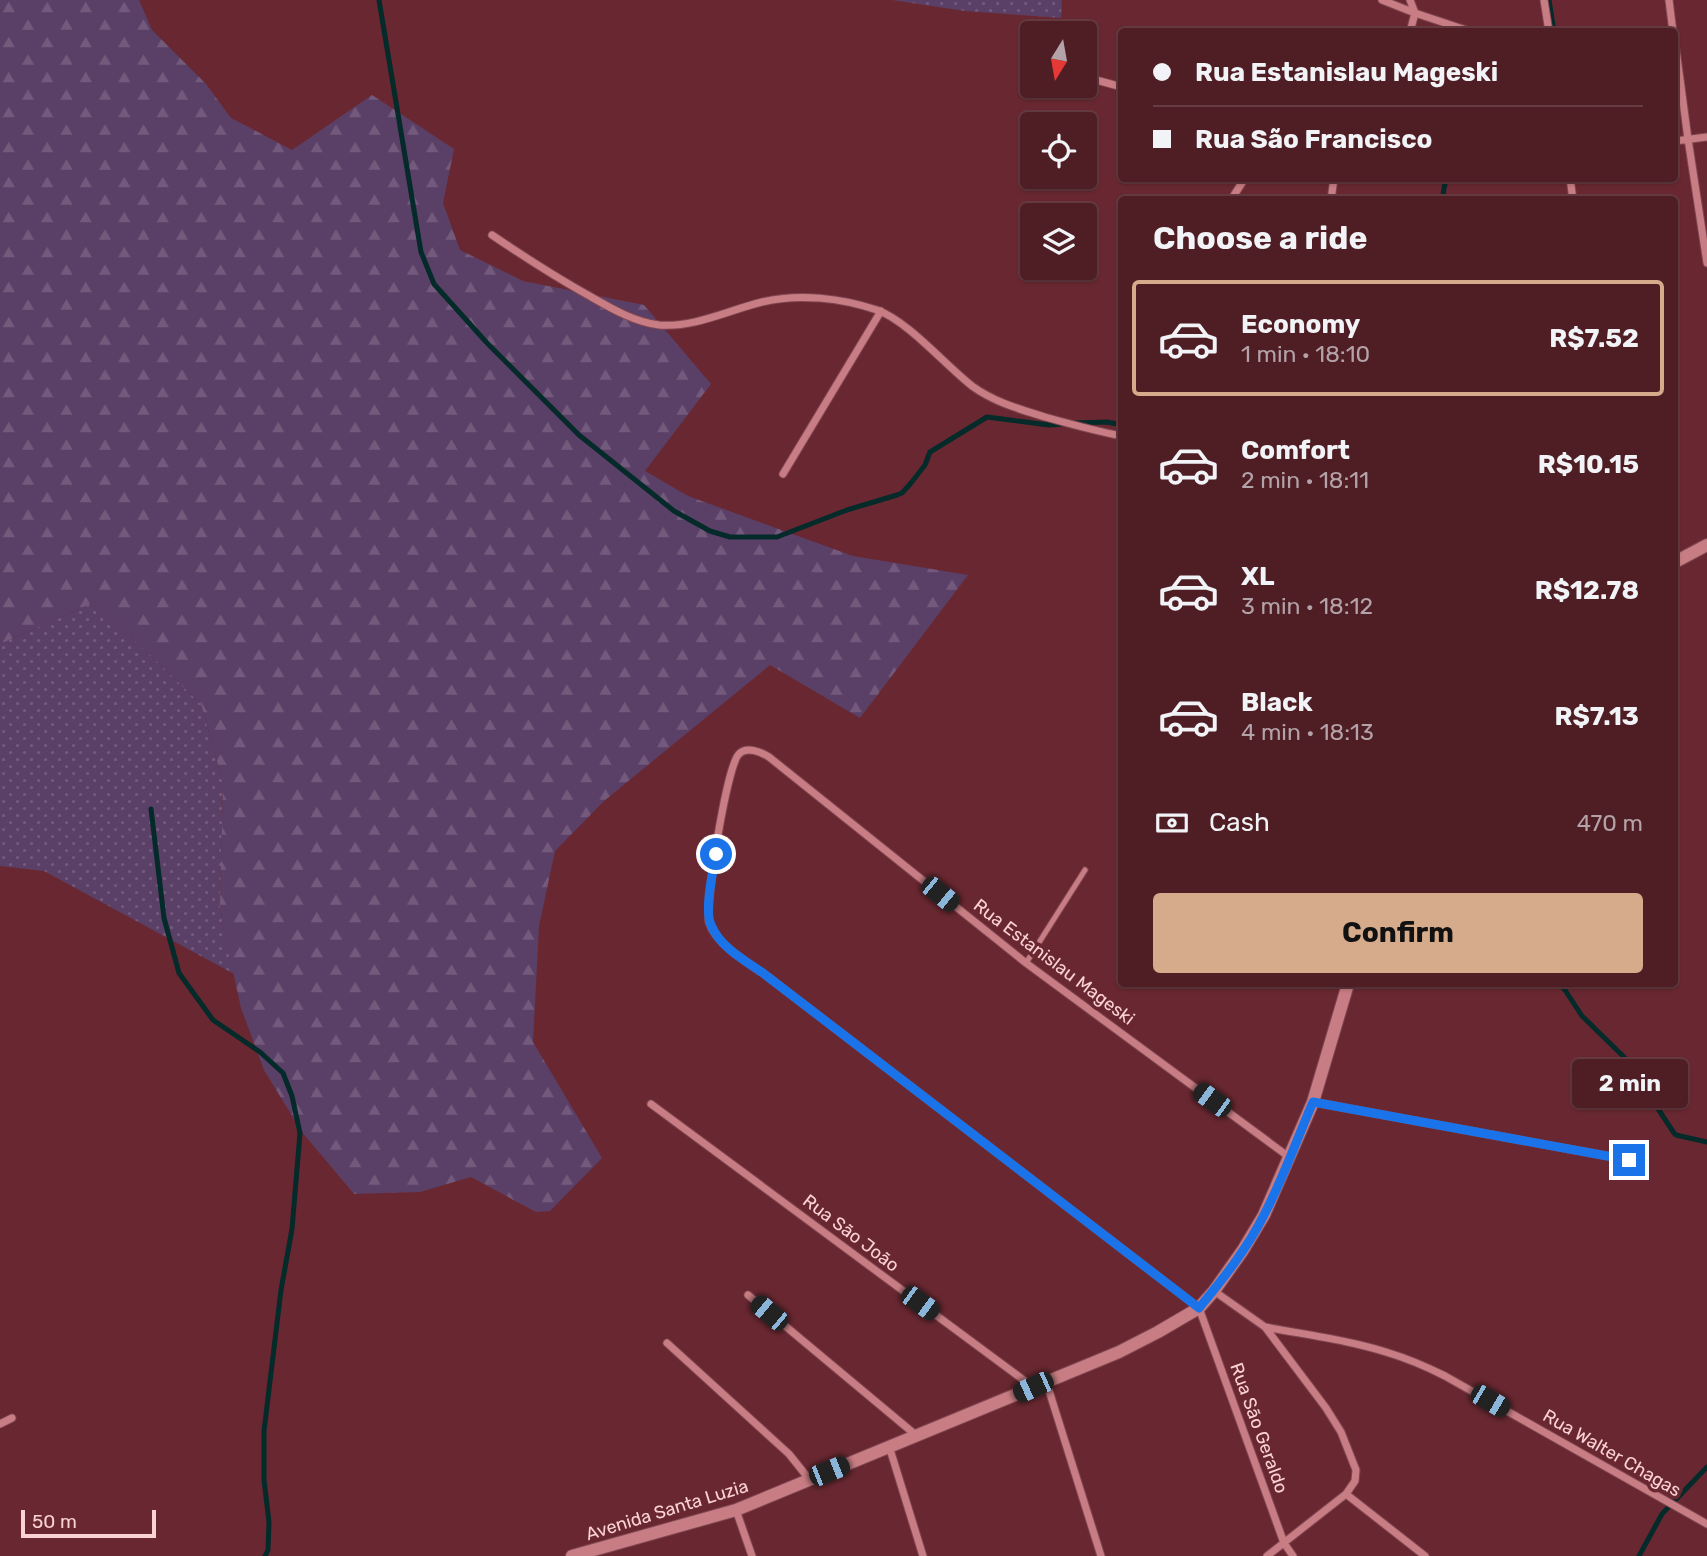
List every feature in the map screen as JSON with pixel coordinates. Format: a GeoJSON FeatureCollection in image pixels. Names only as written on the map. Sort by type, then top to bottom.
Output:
{"type":"FeatureCollection","features":[{"type":"Feature","properties":{"kind":"street"},"geometry":{"type":"LineString","coordinates":[[1382,0],[1460,28]]}},
{"type":"Feature","properties":{"kind":"street"},"geometry":{"type":"LineString","coordinates":[[1410,0],[1415,13],[1411,28]]}},
{"type":"Feature","properties":{"kind":"street"},"geometry":{"type":"LineString","coordinates":[[1544,0],[1548,28]]}},
{"type":"Feature","properties":{"kind":"street"},"geometry":{"type":"LineString","coordinates":[[1669,0],[1672,28]]}},
{"type":"Feature","properties":{"kind":"street"},"geometry":{"type":"LineString","coordinates":[[1678,64],[1707,263]]}},
{"type":"Feature","properties":{"kind":"street"},"geometry":{"type":"LineString","coordinates":[[1097,80],[1118,86]]}},
{"type":"Feature","properties":{"kind":"street"},"geometry":{"type":"LineString","coordinates":[[1678,141],[1707,137]]}},
{"type":"Feature","properties":{"kind":"street"},"geometry":{"type":"LineString","coordinates":[[492,235],[541,268],[608,307],[626,316],[660,325],[699,320],[765,301],[791,298],[822,298],[849,302],[881,312],[904,327],[973,386],[999,402],[1093,431],[1118,435]]}},
{"type":"Feature","properties":{"kind":"street"},"geometry":{"type":"LineString","coordinates":[[782,474],[881,312]]}},
{"type":"Feature","properties":{"kind":"street"},"geometry":{"type":"LineString","coordinates":[[1678,560],[1707,545]]}},
{"type":"Feature","properties":{"kind":"street","name":"Rua Estanislau Mageski"},"geometry":{"type":"LineString","coordinates":[[1199,1308],[721,941],[709,923],[709,903],[733,764],[737,755],[743,750],[750,750],[769,757],[1026,963],[1290,1157]]}},
{"type":"Feature","properties":{"kind":"street","name":"Avenida Santa Luzia"},"geometry":{"type":"LineString","coordinates":[[572,1556],[596,1552],[736,1510],[1119,1352],[1199,1308],[1243,1250],[1264,1215],[1313,1102],[1347,987]]}},
{"type":"Feature","properties":{"kind":"street"},"geometry":{"type":"LineString","coordinates":[[1313,1102],[1629,1160]]}},
{"type":"Feature","properties":{"kind":"street","name":"Rua São João"},"geometry":{"type":"LineString","coordinates":[[651,1104],[1033,1387]]}},
{"type":"Feature","properties":{"kind":"street"},"geometry":{"type":"LineString","coordinates":[[1214,1291],[1265,1327],[1326,1408],[1341,1432],[1356,1470],[1355,1481],[1346,1494],[1267,1556]]}},
{"type":"Feature","properties":{"kind":"street"},"geometry":{"type":"LineString","coordinates":[[748,1295],[916,1436]]}},
{"type":"Feature","properties":{"kind":"street","name":"Rua São Geraldo"},"geometry":{"type":"LineString","coordinates":[[1199,1308],[1284,1543],[1293,1556]]}},
{"type":"Feature","properties":{"kind":"street","name":"Rua Walter Chagas"},"geometry":{"type":"LineString","coordinates":[[1265,1327],[1346,1341],[1413,1361],[1707,1524]]}},
{"type":"Feature","properties":{"kind":"street"},"geometry":{"type":"LineString","coordinates":[[667,1343],[789,1454],[809,1479]]}},
{"type":"Feature","properties":{"kind":"street"},"geometry":{"type":"LineString","coordinates":[[1046,1381],[1101,1556]]}},
{"type":"Feature","properties":{"kind":"street"},"geometry":{"type":"LineString","coordinates":[[0,1424],[12,1418]]}},
{"type":"Feature","properties":{"kind":"street"},"geometry":{"type":"LineString","coordinates":[[889,1446],[923,1556]]}},
{"type":"Feature","properties":{"kind":"street"},"geometry":{"type":"LineString","coordinates":[[1346,1494],[1425,1556]]}},
{"type":"Feature","properties":{"kind":"street"},"geometry":{"type":"LineString","coordinates":[[736,1510],[752,1556]]}},
{"type":"Feature","properties":{"kind":"lane"},"geometry":{"type":"LineString","coordinates":[[1026,963],[1085,870]]}},
{"type":"Feature","properties":{"kind":"green space"},"geometry":{"type":"Polygon","coordinates":[[[0,0],[139,0],[152,30],[206,84],[231,118],[292,150],[372,95],[454,149],[443,203],[460,250],[523,281],[644,305],[711,384],[645,471],[688,496],[853,556],[968,575],[860,718],[770,665],[604,801],[555,851],[539,926],[533,1042],[602,1158],[550,1211],[536,1212],[471,1177],[420,1192],[354,1194],[302,1132],[264,1070],[241,1008],[220,905],[223,783],[201,704],[95,602],[0,644],[0,0]]]}},
{"type":"Feature","properties":{"kind":"green space"},"geometry":{"type":"Polygon","coordinates":[[[892,0],[1062,0],[1061,18],[965,11],[892,0]]]}},
{"type":"Feature","properties":{"kind":"green space"},"geometry":{"type":"Polygon","coordinates":[[[95,602],[201,704],[223,783],[220,905],[234,974],[44,871],[0,866],[0,644],[95,602]]]}},
{"type":"Feature","properties":{"kind":"waterway"},"geometry":{"type":"LineString","coordinates":[[379,0],[421,252],[434,284],[487,343],[579,435],[674,511],[710,531],[730,537],[777,537],[847,510],[902,493],[925,465],[930,452],[987,417],[1049,425],[1064,424]]}},
{"type":"Feature","properties":{"kind":"waterway"},"geometry":{"type":"LineString","coordinates":[[1549,0],[1553,28]]}},
{"type":"Feature","properties":{"kind":"waterway"},"geometry":{"type":"LineString","coordinates":[[1443,196],[1445,182]]}},
{"type":"Feature","properties":{"kind":"waterway"},"geometry":{"type":"LineString","coordinates":[[1074,423],[1118,424]]}},
{"type":"Feature","properties":{"kind":"waterway"},"geometry":{"type":"LineString","coordinates":[[151,809],[164,918],[179,973],[213,1020],[260,1052],[283,1073],[292,1096],[300,1133],[292,1229],[281,1290],[264,1431],[264,1480],[269,1522],[268,1550],[265,1556]]}},
{"type":"Feature","properties":{"kind":"waterway"},"geometry":{"type":"LineString","coordinates":[[1562,987],[1582,1016],[1623,1056],[1674,1133],[1707,1142]]}},
{"type":"Feature","properties":{"kind":"waterway"},"geometry":{"type":"LineString","coordinates":[[1639,1556],[1662,1514],[1707,1467]]}},
{"type":"Feature","properties":{"kind":"route"},"geometry":{"type":"LineString","coordinates":[[716,854],[711,881],[709,923],[721,941],[1199,1308],[1243,1250],[1264,1215],[1313,1102],[1629,1160]]}}]}
